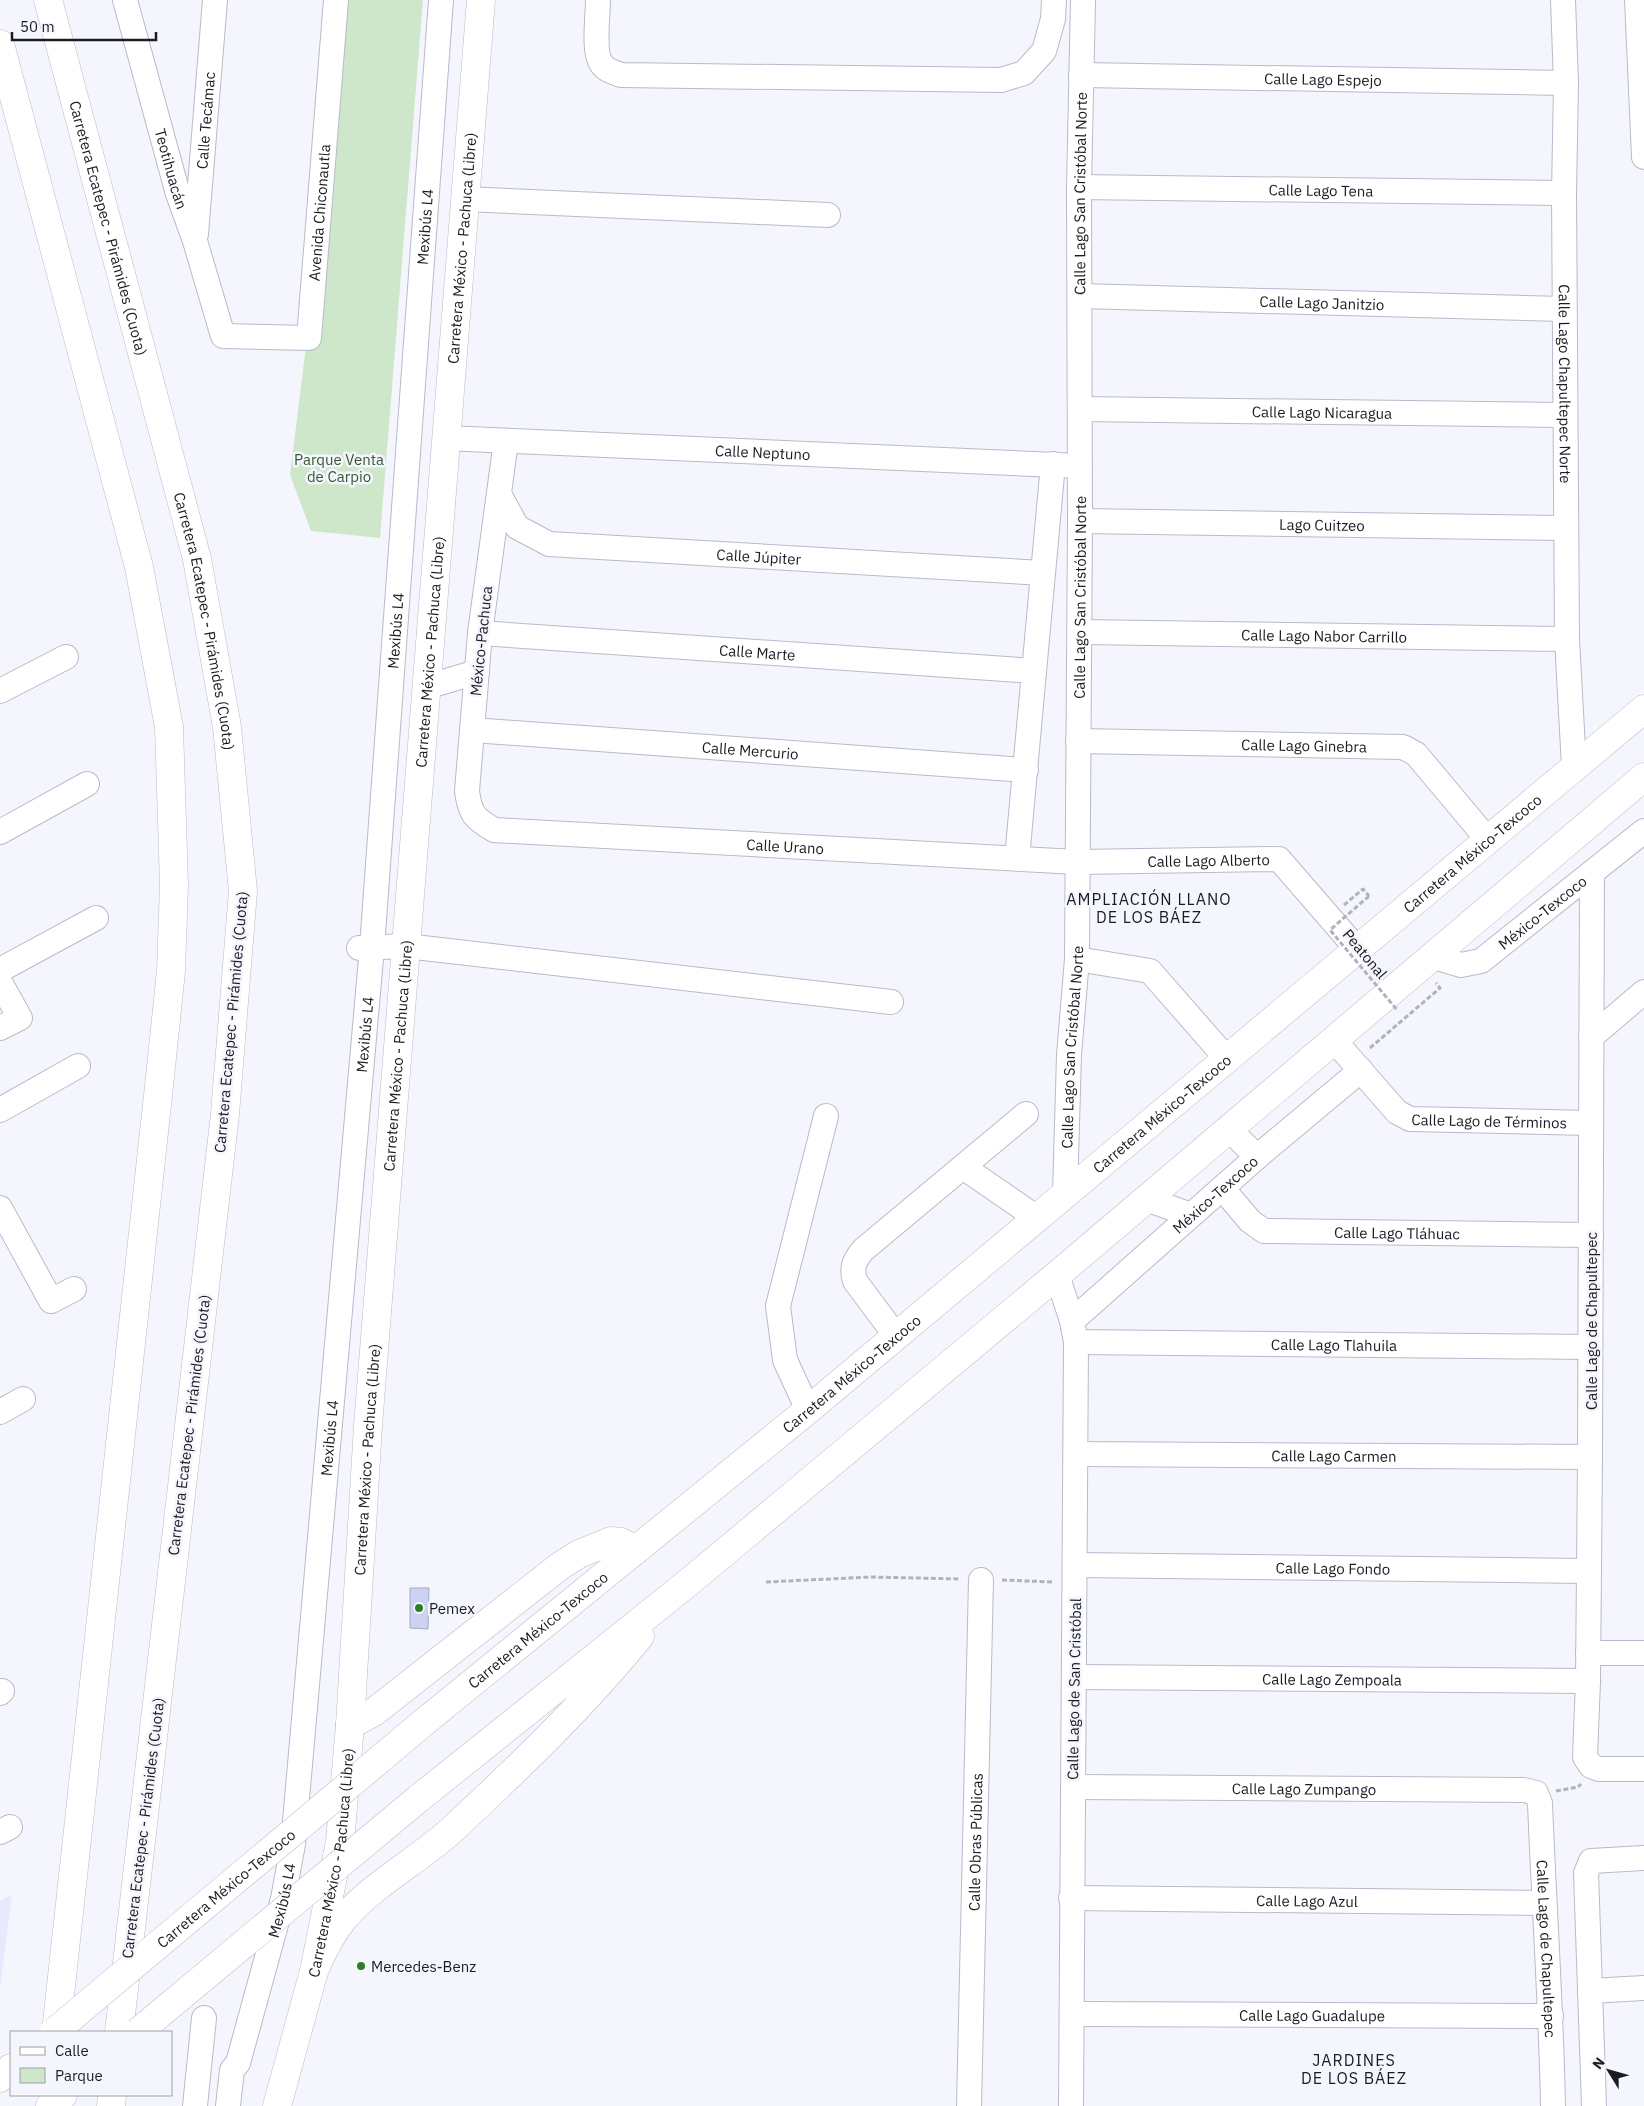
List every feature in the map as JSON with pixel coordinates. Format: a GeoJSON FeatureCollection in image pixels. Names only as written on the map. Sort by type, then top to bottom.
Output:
{"type":"FeatureCollection","features":[{"type":"Feature","properties":{"kind":"main road","name":"Carretera Ecatepec - Pirámides (Cuota)"},"geometry":{"type":"LineString","coordinates":[[48,0],[197,559],[227,727],[243,891],[224,1114],[119,2031]]}},
{"type":"Feature","properties":{"kind":"main road","name":"Carretera México - Pachuca (Libre)"},"geometry":{"type":"LineString","coordinates":[[277,2106],[314,1971],[340,1842],[350,1726],[368,1426],[481,0]]}},
{"type":"Feature","properties":{"kind":"main road"},"geometry":{"type":"LineString","coordinates":[[0,44],[139,567],[169,727],[174,885],[171,971],[55,2031]]}},
{"type":"Feature","properties":{"kind":"main road","name":"Carretera México-Texcoco"},"geometry":{"type":"LineString","coordinates":[[56,2031],[429,1718],[808,1410],[1644,709]]}},
{"type":"Feature","properties":{"kind":"main road"},"geometry":{"type":"LineString","coordinates":[[139,2031],[418,1798],[669,1598],[1057,1275],[1333,1039],[1432,968],[1644,777]]}},
{"type":"Feature","properties":{"kind":"main road"},"geometry":{"type":"LineString","coordinates":[[350,1726],[374,1712],[566,1562],[596,1546],[611,1541],[621,1542],[636,1550]]}},
{"type":"Feature","properties":{"kind":"main road"},"geometry":{"type":"LineString","coordinates":[[314,1971],[332,1936],[356,1905],[454,1828],[562,1724],[608,1674],[669,1598]]}},
{"type":"Feature","properties":{"kind":"main road"},"geometry":{"type":"LineString","coordinates":[[0,2078],[10,2069]]}},
{"type":"Feature","properties":{"kind":"main road"},"geometry":{"type":"LineString","coordinates":[[49,2106],[62,2096]]}},
{"type":"Feature","properties":{"kind":"street","name":"Teotihuacán"},"geometry":{"type":"LineString","coordinates":[[125,0],[178,194],[195,241],[223,336]]}},
{"type":"Feature","properties":{"kind":"street","name":"Calle Tecámac"},"geometry":{"type":"LineString","coordinates":[[195,241],[215,0]]}},
{"type":"Feature","properties":{"kind":"street","name":"Avenida Chiconautla"},"geometry":{"type":"LineString","coordinates":[[223,336],[309,338],[336,0]]}},
{"type":"Feature","properties":{"kind":"street","name":"Mexibús L4"},"geometry":{"type":"LineString","coordinates":[[228,2106],[232,2070],[238,2063],[283,1899],[293,1844],[441,0]]}},
{"type":"Feature","properties":{"kind":"street"},"geometry":{"type":"LineString","coordinates":[[598,0],[597,53],[600,62],[606,69],[621,75],[1000,80],[1024,73],[1044,51],[1052,19],[1054,0]]}},
{"type":"Feature","properties":{"kind":"street","name":"Calle Lago San Cristóbal Norte"},"geometry":{"type":"LineString","coordinates":[[1065,1195],[1069,1055],[1077,959],[1080,632],[1080,187],[1083,0]]}},
{"type":"Feature","properties":{"kind":"street","name":"Calle Lago Chapultepec Norte"},"geometry":{"type":"LineString","coordinates":[[1563,0],[1566,83],[1564,415],[1567,639],[1574,767]]}},
{"type":"Feature","properties":{"kind":"street"},"geometry":{"type":"LineString","coordinates":[[1638,0],[1644,157]]}},
{"type":"Feature","properties":{"kind":"street","name":"Calle Lago Espejo"},"geometry":{"type":"LineString","coordinates":[[1081,75],[1566,83]]}},
{"type":"Feature","properties":{"kind":"street","name":"Calle Lago Tena"},"geometry":{"type":"LineString","coordinates":[[1080,187],[1564,193]]}},
{"type":"Feature","properties":{"kind":"street"},"geometry":{"type":"LineString","coordinates":[[465,199],[828,215]]}},
{"type":"Feature","properties":{"kind":"street","name":"Calle Lago Janitzio"},"geometry":{"type":"LineString","coordinates":[[1080,296],[1564,309]]}},
{"type":"Feature","properties":{"kind":"street","name":"Calle Lago Nicaragua"},"geometry":{"type":"LineString","coordinates":[[1080,408],[1564,415]]}},
{"type":"Feature","properties":{"kind":"street","name":"Calle Neptuno"},"geometry":{"type":"LineString","coordinates":[[445,438],[1080,466]]}},
{"type":"Feature","properties":{"kind":"street","name":"México-Pachuca"},"geometry":{"type":"LineString","coordinates":[[494,830],[480,822],[469,809],[467,791],[480,634],[506,441]]}},
{"type":"Feature","properties":{"kind":"street","name":"Calle Lago San Cristóbal Norte"},"geometry":{"type":"LineString","coordinates":[[1017,858],[1053,464]]}},
{"type":"Feature","properties":{"kind":"street","name":"Calle Júpiter"},"geometry":{"type":"LineString","coordinates":[[499,494],[517,527],[549,544],[1043,573]]}},
{"type":"Feature","properties":{"kind":"street","name":"Lago Cuitzeo"},"geometry":{"type":"LineString","coordinates":[[1080,521],[1566,528]]}},
{"type":"Feature","properties":{"kind":"street","name":"Calle Lago Nabor Carrillo"},"geometry":{"type":"LineString","coordinates":[[1080,632],[1567,639]]}},
{"type":"Feature","properties":{"kind":"street","name":"Calle Marte"},"geometry":{"type":"LineString","coordinates":[[480,634],[1034,671]]}},
{"type":"Feature","properties":{"kind":"street"},"geometry":{"type":"LineString","coordinates":[[0,692],[66,657]]}},
{"type":"Feature","properties":{"kind":"street"},"geometry":{"type":"LineString","coordinates":[[426,687],[477,672]]}},
{"type":"Feature","properties":{"kind":"street","name":"Calle Mercurio"},"geometry":{"type":"LineString","coordinates":[[473,730],[1026,770]]}},
{"type":"Feature","properties":{"kind":"street","name":"Calle Lago Ginebra"},"geometry":{"type":"LineString","coordinates":[[1078,741],[1403,747],[1416,754],[1488,840]]}},
{"type":"Feature","properties":{"kind":"street"},"geometry":{"type":"LineString","coordinates":[[0,832],[87,784]]}},
{"type":"Feature","properties":{"kind":"street","name":"Calle Urano"},"geometry":{"type":"LineString","coordinates":[[494,830],[1077,862]]}},
{"type":"Feature","properties":{"kind":"street","name":"México-Texcoco"},"geometry":{"type":"LineString","coordinates":[[1432,968],[1481,961],[1592,874],[1644,830]]}},
{"type":"Feature","properties":{"kind":"street","name":"Calle Lago Alberto"},"geometry":{"type":"LineString","coordinates":[[1077,862],[1279,859],[1357,949]]}},
{"type":"Feature","properties":{"kind":"street","name":"Calle Lago de Chapultepec"},"geometry":{"type":"LineString","coordinates":[[1591,1766],[1585,1757],[1588,1682],[1590,1457],[1592,874]]}},
{"type":"Feature","properties":{"kind":"street"},"geometry":{"type":"LineString","coordinates":[[0,970],[96,918]]}},
{"type":"Feature","properties":{"kind":"street"},"geometry":{"type":"LineString","coordinates":[[366,948],[406,946],[891,1002]]}},
{"type":"Feature","properties":{"kind":"street"},"geometry":{"type":"LineString","coordinates":[[1077,959],[1150,971],[1228,1059]]}},
{"type":"Feature","properties":{"kind":"street"},"geometry":{"type":"LineString","coordinates":[[0,982],[10,1023]]}},
{"type":"Feature","properties":{"kind":"street"},"geometry":{"type":"LineString","coordinates":[[1591,1037],[1644,992]]}},
{"type":"Feature","properties":{"kind":"street","name":"Calle Lago de Términos"},"geometry":{"type":"LineString","coordinates":[[1333,1039],[1397,1112],[1410,1119],[1592,1123]]}},
{"type":"Feature","properties":{"kind":"street"},"geometry":{"type":"LineString","coordinates":[[0,1110],[78,1066]]}},
{"type":"Feature","properties":{"kind":"street","name":"México-Texcoco"},"geometry":{"type":"LineString","coordinates":[[1074,1331],[1191,1215],[1223,1189],[1358,1066]]}},
{"type":"Feature","properties":{"kind":"street"},"geometry":{"type":"LineString","coordinates":[[896,1336],[855,1281],[852,1272],[855,1260],[863,1250],[1026,1114]]}},
{"type":"Feature","properties":{"kind":"street"},"geometry":{"type":"LineString","coordinates":[[808,1410],[785,1360],[778,1306],[826,1116]]}},
{"type":"Feature","properties":{"kind":"street"},"geometry":{"type":"LineString","coordinates":[[1228,1128],[1257,1157]]}},
{"type":"Feature","properties":{"kind":"street"},"geometry":{"type":"LineString","coordinates":[[963,1167],[1036,1218]]}},
{"type":"Feature","properties":{"kind":"street","name":"Calle Lago Tláhuac"},"geometry":{"type":"LineString","coordinates":[[1223,1189],[1250,1221],[1264,1231],[1591,1235]]}},
{"type":"Feature","properties":{"kind":"street"},"geometry":{"type":"LineString","coordinates":[[1146,1199],[1191,1215]]}},
{"type":"Feature","properties":{"kind":"street"},"geometry":{"type":"LineString","coordinates":[[0,1208],[51,1301],[74,1289]]}},
{"type":"Feature","properties":{"kind":"street","name":"Calle Lago de San Cristóbal"},"geometry":{"type":"LineString","coordinates":[[1057,1275],[1074,1331],[1076,1454],[1071,1898],[1073,2014],[1071,2106]]}},
{"type":"Feature","properties":{"kind":"street","name":"Calle Lago Tlahuila"},"geometry":{"type":"LineString","coordinates":[[1074,1331],[1590,1347]]}},
{"type":"Feature","properties":{"kind":"street"},"geometry":{"type":"LineString","coordinates":[[0,1412],[23,1399]]}},
{"type":"Feature","properties":{"kind":"street","name":"Calle Lago Carmen"},"geometry":{"type":"LineString","coordinates":[[1076,1454],[1590,1457]]}},
{"type":"Feature","properties":{"kind":"street","name":"Calle Lago Fondo"},"geometry":{"type":"LineString","coordinates":[[1075,1573],[1589,1571]]}},
{"type":"Feature","properties":{"kind":"street","name":"Calle Obras Públicas"},"geometry":{"type":"LineString","coordinates":[[969,2106],[981,1580]]}},
{"type":"Feature","properties":{"kind":"street"},"geometry":{"type":"LineString","coordinates":[[1588,1653],[1644,1653]]}},
{"type":"Feature","properties":{"kind":"street","name":"Calle Lago Zempoala"},"geometry":{"type":"LineString","coordinates":[[1074,1677],[1588,1682]]}},
{"type":"Feature","properties":{"kind":"street"},"geometry":{"type":"LineString","coordinates":[[1591,1766],[1599,1769],[1644,1769]]}},
{"type":"Feature","properties":{"kind":"street","name":"Calle Lago Zumpango"},"geometry":{"type":"LineString","coordinates":[[1072,1787],[1504,1790],[1536,1792]]}},
{"type":"Feature","properties":{"kind":"street","name":"Calle Lago de Chapultepec"},"geometry":{"type":"LineString","coordinates":[[1536,1792],[1540,1804],[1544,1903],[1552,2016],[1553,2106]]}},
{"type":"Feature","properties":{"kind":"street"},"geometry":{"type":"LineString","coordinates":[[1594,2106],[1586,1873],[1591,1861],[1644,1858]]}},
{"type":"Feature","properties":{"kind":"street","name":"Calle Lago Azul"},"geometry":{"type":"LineString","coordinates":[[1071,1898],[1544,1903]]}},
{"type":"Feature","properties":{"kind":"street"},"geometry":{"type":"LineString","coordinates":[[1590,1991],[1644,1988]]}},
{"type":"Feature","properties":{"kind":"street","name":"Calle Lago Guadalupe"},"geometry":{"type":"LineString","coordinates":[[1073,2014],[1552,2016]]}},
{"type":"Feature","properties":{"kind":"street"},"geometry":{"type":"LineString","coordinates":[[195,2106],[204,2018]]}},
{"type":"Feature","properties":{"kind":"street","name":"Mexibús L4"},"geometry":{"type":"LineString","coordinates":[[238,2063],[244,2069],[240,2106]]}},
{"type":"Feature","properties":{"kind":"path","name":"Peatonal"},"geometry":{"type":"LineString","coordinates":[[1363,889],[1369,896],[1330,930],[1398,1011]]}},
{"type":"Feature","properties":{"kind":"path"},"geometry":{"type":"LineString","coordinates":[[1358,1066],[1440,988],[1432,968]]}},
{"type":"Feature","properties":{"kind":"path"},"geometry":{"type":"LineString","coordinates":[[766,1582],[871,1577],[981,1580],[1075,1573]]}},
{"type":"Feature","properties":{"kind":"path"},"geometry":{"type":"LineString","coordinates":[[1536,1792],[1563,1791],[1578,1787],[1585,1779],[1591,1766]]}},
{"type":"Feature","properties":{"kind":"shaded area"},"geometry":{"type":"Polygon","coordinates":[[[12,1894],[0,1989],[0,1901],[12,1894]]]}},
{"type":"Feature","properties":{"kind":"green space","name":"Parque Venta de Carpio"},"geometry":{"type":"Polygon","coordinates":[[[334,0],[423,0],[380,538],[311,531],[290,475],[307,338],[334,0]]]}},
{"type":"Feature","properties":{"kind":"building","name":"Pemex"},"geometry":{"type":"Polygon","coordinates":[[[410,1588],[429,1588],[428,1629],[410,1628],[410,1588]]]}},
{"type":"Feature","properties":{"kind":"place","name":"Pemex"},"geometry":{"type":"Point","coordinates":[419,1608]}},
{"type":"Feature","properties":{"kind":"place","name":"Mercedes-Benz"},"geometry":{"type":"Point","coordinates":[361,1966]}},
{"type":"Feature","properties":{"kind":"district","name":"AMPLIACIÓN LLANO DE LOS BÁEZ"},"geometry":{"type":"Point","coordinates":[1149,908]}},
{"type":"Feature","properties":{"kind":"district","name":"JARDINES DE LOS BÁEZ"},"geometry":{"type":"Point","coordinates":[1354,2069]}}]}
